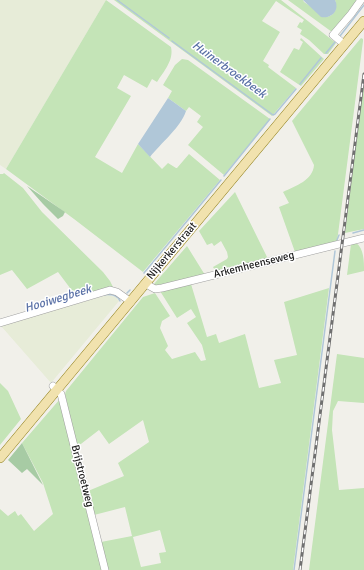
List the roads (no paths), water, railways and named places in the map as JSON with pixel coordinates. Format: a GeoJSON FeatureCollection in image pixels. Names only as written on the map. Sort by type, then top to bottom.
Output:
{"type":"FeatureCollection","features":[{"type":"Feature","properties":{"kind":"main road","name":"Nijkerkerstraat"},"geometry":{"type":"LineString","coordinates":[[0,458],[55,388],[131,302],[364,20]]}},
{"type":"Feature","properties":{"kind":"street"},"geometry":{"type":"LineString","coordinates":[[344,44],[333,35],[361,0]]}},
{"type":"Feature","properties":{"kind":"street","name":"Arkemheenseweg"},"geometry":{"type":"LineString","coordinates":[[146,284],[154,289],[162,288],[364,238]]}},
{"type":"Feature","properties":{"kind":"street"},"geometry":{"type":"LineString","coordinates":[[0,323],[110,290],[117,292],[131,302]]}},
{"type":"Feature","properties":{"kind":"street","name":"Brijstroetweg"},"geometry":{"type":"LineString","coordinates":[[55,388],[61,394],[105,570]]}},
{"type":"Feature","properties":{"kind":"water"},"geometry":{"type":"Polygon","coordinates":[[[303,0],[335,0],[336,10],[329,17],[321,17],[303,0]]]}},
{"type":"Feature","properties":{"kind":"water"},"geometry":{"type":"Polygon","coordinates":[[[168,98],[186,111],[180,123],[150,157],[138,144],[168,98]]]}},
{"type":"Feature","properties":{"kind":"waterway","name":"Huinerbroekbeek"},"geometry":{"type":"LineString","coordinates":[[117,0],[169,38]]}},
{"type":"Feature","properties":{"kind":"waterway"},"geometry":{"type":"LineString","coordinates":[[340,36],[364,5]]}},
{"type":"Feature","properties":{"kind":"waterway","name":"Huinerbroekbeek"},"geometry":{"type":"LineString","coordinates":[[172,41],[273,115],[275,114]]}},
{"type":"Feature","properties":{"kind":"waterway"},"geometry":{"type":"LineString","coordinates":[[326,53],[335,42]]}},
{"type":"Feature","properties":{"kind":"waterway"},"geometry":{"type":"LineString","coordinates":[[300,84],[321,58]]}},
{"type":"Feature","properties":{"kind":"waterway"},"geometry":{"type":"LineString","coordinates":[[275,114],[296,89]]}},
{"type":"Feature","properties":{"kind":"waterway","name":"Hooiwegbeek"},"geometry":{"type":"LineString","coordinates":[[224,176],[270,119]]}},
{"type":"Feature","properties":{"kind":"waterway","name":"Hooiwegbeek"},"geometry":{"type":"LineString","coordinates":[[144,273],[221,180]]}},
{"type":"Feature","properties":{"kind":"waterway"},"geometry":{"type":"LineString","coordinates":[[353,233],[364,230]]}},
{"type":"Feature","properties":{"kind":"waterway"},"geometry":{"type":"LineString","coordinates":[[337,240],[339,235]]}},
{"type":"Feature","properties":{"kind":"waterway"},"geometry":{"type":"LineString","coordinates":[[294,570],[335,251]]}},
{"type":"Feature","properties":{"kind":"waterway","name":"Hooiwegbeek"},"geometry":{"type":"LineString","coordinates":[[127,293],[130,290]]}},
{"type":"Feature","properties":{"kind":"waterway","name":"Hooiwegbeek"},"geometry":{"type":"LineString","coordinates":[[103,295],[113,295],[120,301]]}},
{"type":"Feature","properties":{"kind":"railway"},"geometry":{"type":"LineString","coordinates":[[300,570],[364,74]]}}]}
